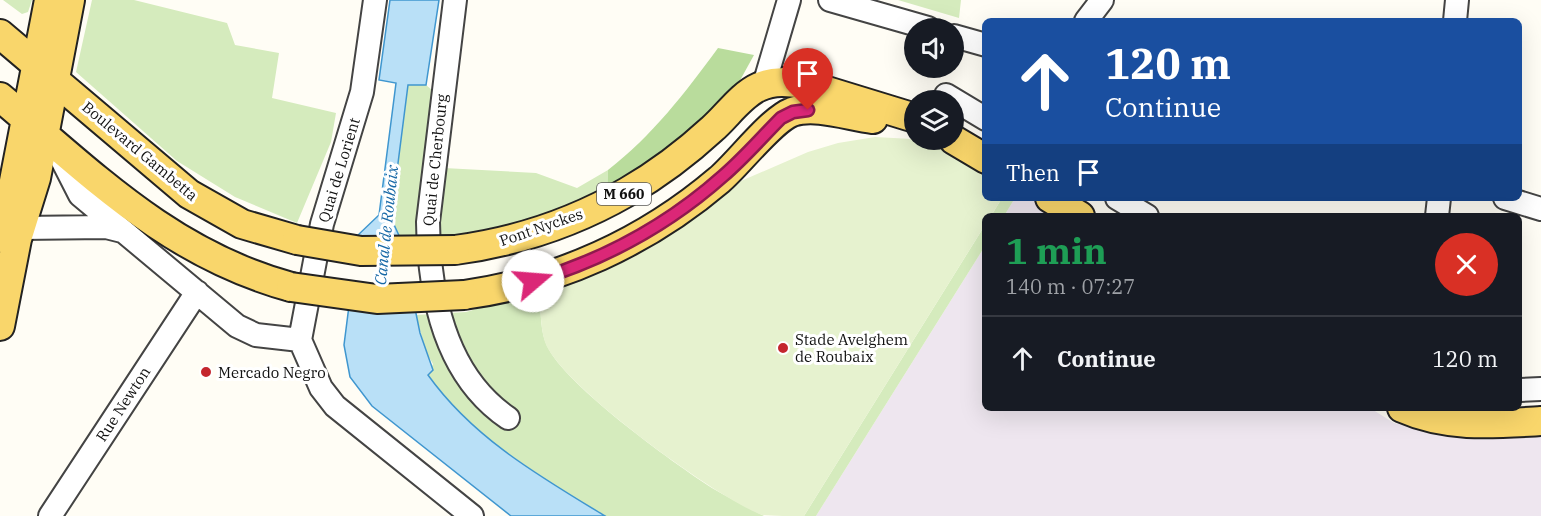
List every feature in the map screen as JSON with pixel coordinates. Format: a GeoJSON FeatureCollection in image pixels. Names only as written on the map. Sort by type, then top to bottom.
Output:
{"type":"FeatureCollection","features":[{"type":"Feature","properties":{"kind":"main road"},"geometry":{"type":"LineString","coordinates":[[41,104],[49,0]]}},
{"type":"Feature","properties":{"kind":"main road"},"geometry":{"type":"LineString","coordinates":[[0,326],[6,234],[70,0]]}},
{"type":"Feature","properties":{"kind":"main road","name":"Boulevard Gambetta"},"geometry":{"type":"LineString","coordinates":[[0,34],[41,104],[143,215],[183,243],[247,274],[291,287],[377,299],[464,295],[504,289],[554,275],[638,238],[704,193],[787,114],[808,110],[904,124]]}},
{"type":"Feature","properties":{"kind":"main road"},"geometry":{"type":"LineString","coordinates":[[764,85],[788,82],[804,84],[904,115]]}},
{"type":"Feature","properties":{"kind":"main road"},"geometry":{"type":"LineString","coordinates":[[0,83],[41,104]]}},
{"type":"Feature","properties":{"kind":"main road","name":"Pont Nyckes"},"geometry":{"type":"LineString","coordinates":[[297,240],[361,251],[455,250],[492,244],[540,231],[624,194],[690,149],[748,95],[764,85]]}},
{"type":"Feature","properties":{"kind":"main road","name":"Boulevard Gambetta"},"geometry":{"type":"LineString","coordinates":[[0,97],[41,104],[242,224],[297,240]]}},
{"type":"Feature","properties":{"kind":"main road"},"geometry":{"type":"LineString","coordinates":[[964,146],[982,157]]}},
{"type":"Feature","properties":{"kind":"main road"},"geometry":{"type":"LineString","coordinates":[[1055,201],[1075,213]]}},
{"type":"Feature","properties":{"kind":"main road"},"geometry":{"type":"LineString","coordinates":[[1410,411],[1429,418],[1463,423],[1541,421]]}},
{"type":"Feature","properties":{"kind":"street","name":"Quai de Lorient"},"geometry":{"type":"LineString","coordinates":[[300,339],[322,224],[362,92],[375,0]]}},
{"type":"Feature","properties":{"kind":"street","name":"Quai de Cherbourg"},"geometry":{"type":"LineString","coordinates":[[455,0],[428,222],[429,255],[441,320],[451,349],[466,376],[489,403],[508,418]]}},
{"type":"Feature","properties":{"kind":"street"},"geometry":{"type":"LineString","coordinates":[[764,85],[789,0]]}},
{"type":"Feature","properties":{"kind":"street"},"geometry":{"type":"LineString","coordinates":[[830,0],[904,21]]}},
{"type":"Feature","properties":{"kind":"street"},"geometry":{"type":"LineString","coordinates":[[1088,18],[1102,0]]}},
{"type":"Feature","properties":{"kind":"street"},"geometry":{"type":"LineString","coordinates":[[1455,18],[1457,0]]}},
{"type":"Feature","properties":{"kind":"street"},"geometry":{"type":"LineString","coordinates":[[964,39],[982,44]]}},
{"type":"Feature","properties":{"kind":"street","name":"Boulevard Gambetta"},"geometry":{"type":"LineString","coordinates":[[41,104],[77,192],[243,331],[256,335],[300,339]]}},
{"type":"Feature","properties":{"kind":"street"},"geometry":{"type":"LineString","coordinates":[[964,106],[982,117]]}},
{"type":"Feature","properties":{"kind":"street"},"geometry":{"type":"LineString","coordinates":[[1122,201],[1142,213]]}},
{"type":"Feature","properties":{"kind":"street"},"geometry":{"type":"LineString","coordinates":[[1515,201],[1541,209]]}},
{"type":"Feature","properties":{"kind":"street"},"geometry":{"type":"LineString","coordinates":[[6,234],[106,227],[122,231]]}},
{"type":"Feature","properties":{"kind":"street","name":"Rue Newton"},"geometry":{"type":"LineString","coordinates":[[50,516],[196,292]]}},
{"type":"Feature","properties":{"kind":"street"},"geometry":{"type":"LineString","coordinates":[[300,339],[321,388],[335,406],[472,516]]}},
{"type":"Feature","properties":{"kind":"street"},"geometry":{"type":"LineString","coordinates":[[1522,390],[1541,389]]}},
{"type":"Feature","properties":{"kind":"shaded area"},"geometry":{"type":"Polygon","coordinates":[[[1013,201],[1036,201],[1055,213],[1006,213],[1013,201]]]}},
{"type":"Feature","properties":{"kind":"shaded area"},"geometry":{"type":"Polygon","coordinates":[[[982,251],[982,411],[1375,411],[1394,423],[1449,435],[1541,430],[1541,516],[816,516],[982,251]]]}},
{"type":"Feature","properties":{"kind":"green space"},"geometry":{"type":"Polygon","coordinates":[[[3,0],[32,0],[28,12],[22,14],[3,0]]]}},
{"type":"Feature","properties":{"kind":"green space"},"geometry":{"type":"Polygon","coordinates":[[[92,0],[134,0],[227,23],[235,45],[279,53],[272,98],[336,113],[331,142],[297,223],[235,197],[177,161],[76,72],[92,0]]]}},
{"type":"Feature","properties":{"kind":"green space"},"geometry":{"type":"Polygon","coordinates":[[[898,0],[961,0],[959,18],[898,0]]]}},
{"type":"Feature","properties":{"kind":"green space"},"geometry":{"type":"Polygon","coordinates":[[[718,48],[754,55],[738,84],[698,131],[607,194],[608,170],[653,128],[718,48]]]}},
{"type":"Feature","properties":{"kind":"green space"},"geometry":{"type":"Polygon","coordinates":[[[408,85],[426,85],[432,90],[425,167],[536,173],[577,188],[608,170],[607,194],[529,220],[466,233],[401,240],[391,218],[408,85]]]}},
{"type":"Feature","properties":{"kind":"green space"},"geometry":{"type":"Polygon","coordinates":[[[875,137],[904,139],[904,150],[947,150],[982,171],[982,201],[1000,201],[993,213],[982,213],[982,230],[804,516],[762,515],[711,487],[678,464],[608,411],[579,385],[557,361],[545,342],[539,291],[707,208],[741,181],[808,152],[838,143],[875,137]]]}},
{"type":"Feature","properties":{"kind":"green space"},"geometry":{"type":"Polygon","coordinates":[[[1000,201],[1013,201],[1006,213],[993,213],[1000,201]]]}},
{"type":"Feature","properties":{"kind":"green space"},"geometry":{"type":"Polygon","coordinates":[[[982,230],[982,251],[816,516],[804,516],[982,230]]]}},
{"type":"Feature","properties":{"kind":"green space"},"geometry":{"type":"Polygon","coordinates":[[[539,291],[541,323],[545,341],[554,358],[571,377],[619,420],[672,460],[712,488],[764,516],[605,516],[551,483],[484,437],[445,399],[428,374],[433,364],[426,352],[416,315],[466,312],[539,291]]]}},
{"type":"Feature","properties":{"kind":"water","name":"Canal de Roubaix"},"geometry":{"type":"Polygon","coordinates":[[[390,0],[439,0],[426,85],[408,85],[391,218],[401,240],[420,333],[433,370],[428,375],[446,398],[486,437],[556,486],[605,516],[511,516],[372,406],[350,377],[344,345],[358,235],[379,215],[396,83],[379,80],[390,0]]]}},
{"type":"Feature","properties":{"kind":"pier"},"geometry":{"type":"Polygon","coordinates":[[[355,238],[405,241],[418,310],[345,307],[355,238]]]}},
{"type":"Feature","properties":{"kind":"place","name":"Stade Avelghem de Roubaix"},"geometry":{"type":"Point","coordinates":[783,348]}},
{"type":"Feature","properties":{"kind":"place","name":"Mercado Negro"},"geometry":{"type":"Point","coordinates":[206,372]}},
{"type":"Feature","properties":{"kind":"route"},"geometry":{"type":"LineString","coordinates":[[533,281],[604,255],[664,222],[724,176],[781,118],[793,112],[808,110]]}}]}
